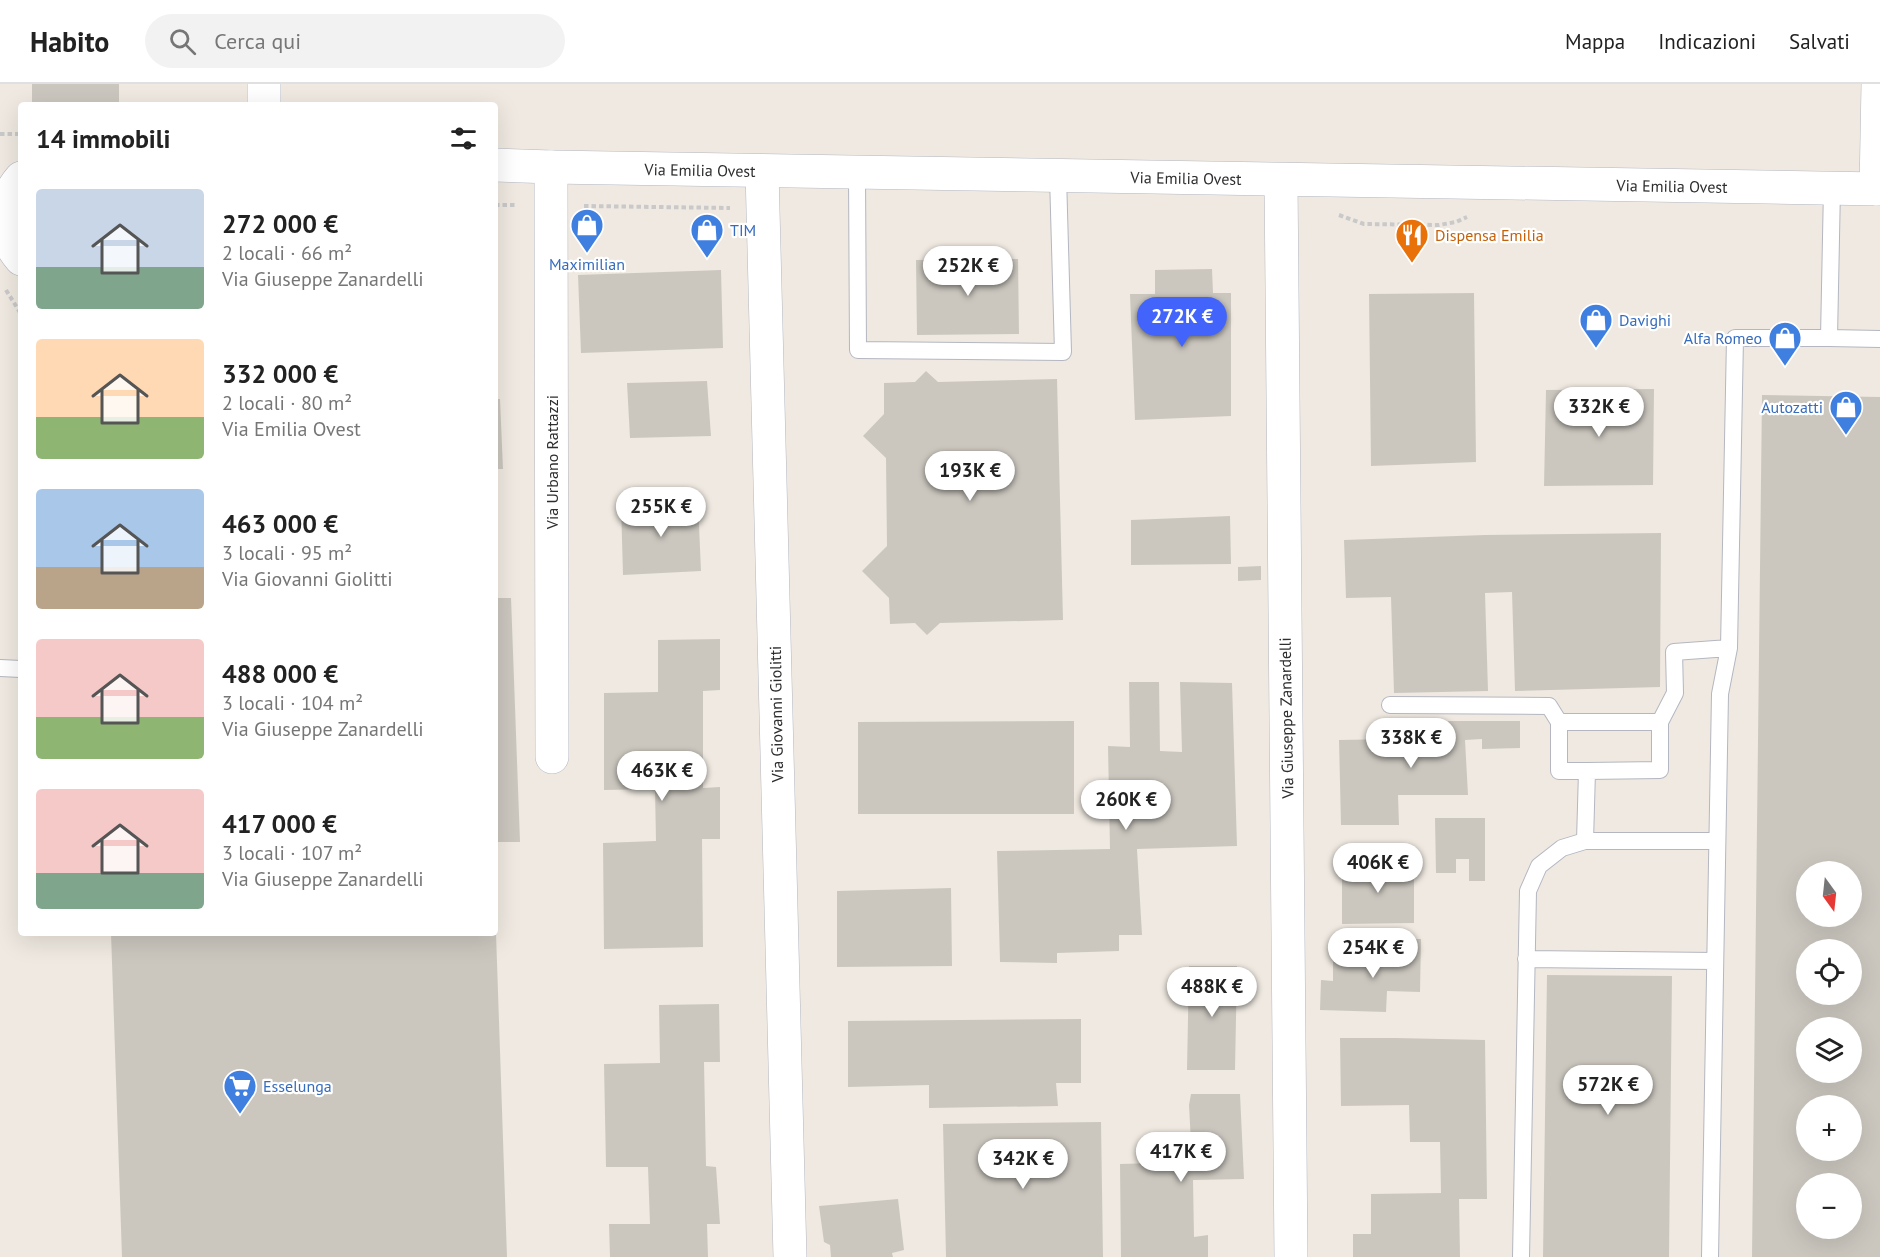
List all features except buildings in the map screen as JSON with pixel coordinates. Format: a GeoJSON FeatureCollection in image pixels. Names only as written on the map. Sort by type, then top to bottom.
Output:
{"type":"FeatureCollection","features":[{"type":"Feature","properties":{"kind":"street"},"geometry":{"type":"LineString","coordinates":[[264,84],[264,102]]}},
{"type":"Feature","properties":{"kind":"street","name":"Via Emilia Ovest"},"geometry":{"type":"LineString","coordinates":[[498,165],[1878,189],[1878,84]]}},
{"type":"Feature","properties":{"kind":"street"},"geometry":{"type":"LineString","coordinates":[[0,165],[18,167]]}},
{"type":"Feature","properties":{"kind":"street","name":"Via Urbano Rattazzi"},"geometry":{"type":"LineString","coordinates":[[551,167],[552,757]]}},
{"type":"Feature","properties":{"kind":"street","name":"Via Giovanni Giolitti"},"geometry":{"type":"LineString","coordinates":[[762,171],[790,1257]]}},
{"type":"Feature","properties":{"kind":"street","name":"Via Giuseppe Zanardelli"},"geometry":{"type":"LineString","coordinates":[[1281,180],[1291,1257]]}},
{"type":"Feature","properties":{"kind":"street"},"geometry":{"type":"LineString","coordinates":[[9,240],[4,214],[9,195],[18,182]]}},
{"type":"Feature","properties":{"kind":"lane"},"geometry":{"type":"LineString","coordinates":[[857,173],[858,350],[1062,352],[1059,176]]}},
{"type":"Feature","properties":{"kind":"lane"},"geometry":{"type":"LineString","coordinates":[[1829,338],[1832,188]]}},
{"type":"Feature","properties":{"kind":"lane"},"geometry":{"type":"LineString","coordinates":[[1710,1257],[1716,841],[1720,694],[1729,648],[1735,338],[1880,339]]}},
{"type":"Feature","properties":{"kind":"lane"},"geometry":{"type":"LineString","coordinates":[[1390,705],[1549,706],[1559,722],[1559,771],[1660,770],[1660,722],[1675,693],[1674,652],[1729,648]]}},
{"type":"Feature","properties":{"kind":"lane"},"geometry":{"type":"LineString","coordinates":[[0,668],[18,669]]}},
{"type":"Feature","properties":{"kind":"lane"},"geometry":{"type":"LineString","coordinates":[[1559,722],[1660,722]]}},
{"type":"Feature","properties":{"kind":"lane"},"geometry":{"type":"LineString","coordinates":[[1586,841],[1587,771]]}},
{"type":"Feature","properties":{"kind":"lane"},"geometry":{"type":"LineString","coordinates":[[1521,1257],[1527,891],[1539,866],[1562,848],[1586,841],[1716,841]]}},
{"type":"Feature","properties":{"kind":"lane"},"geometry":{"type":"LineString","coordinates":[[1526,959],[1715,961]]}},
{"type":"Feature","properties":{"kind":"path"},"geometry":{"type":"LineString","coordinates":[[0,134],[18,134]]}},
{"type":"Feature","properties":{"kind":"path"},"geometry":{"type":"LineString","coordinates":[[0,285],[7,290],[18,309]]}},
{"type":"Feature","properties":{"kind":"place","name":"Maximilian"},"geometry":{"type":"Point","coordinates":[587,254]}},
{"type":"Feature","properties":{"kind":"place","name":"TIM"},"geometry":{"type":"Point","coordinates":[707,259]}},
{"type":"Feature","properties":{"kind":"place","name":"Dispensa Emilia"},"geometry":{"type":"Point","coordinates":[1412,264]}},
{"type":"Feature","properties":{"kind":"place","name":"Davighi"},"geometry":{"type":"Point","coordinates":[1596,349]}},
{"type":"Feature","properties":{"kind":"place","name":"Alfa Romeo"},"geometry":{"type":"Point","coordinates":[1785,367]}},
{"type":"Feature","properties":{"kind":"place","name":"Autozatti"},"geometry":{"type":"Point","coordinates":[1846,436]}},
{"type":"Feature","properties":{"kind":"place","name":"Esselunga"},"geometry":{"type":"Point","coordinates":[240,1115]}}]}
